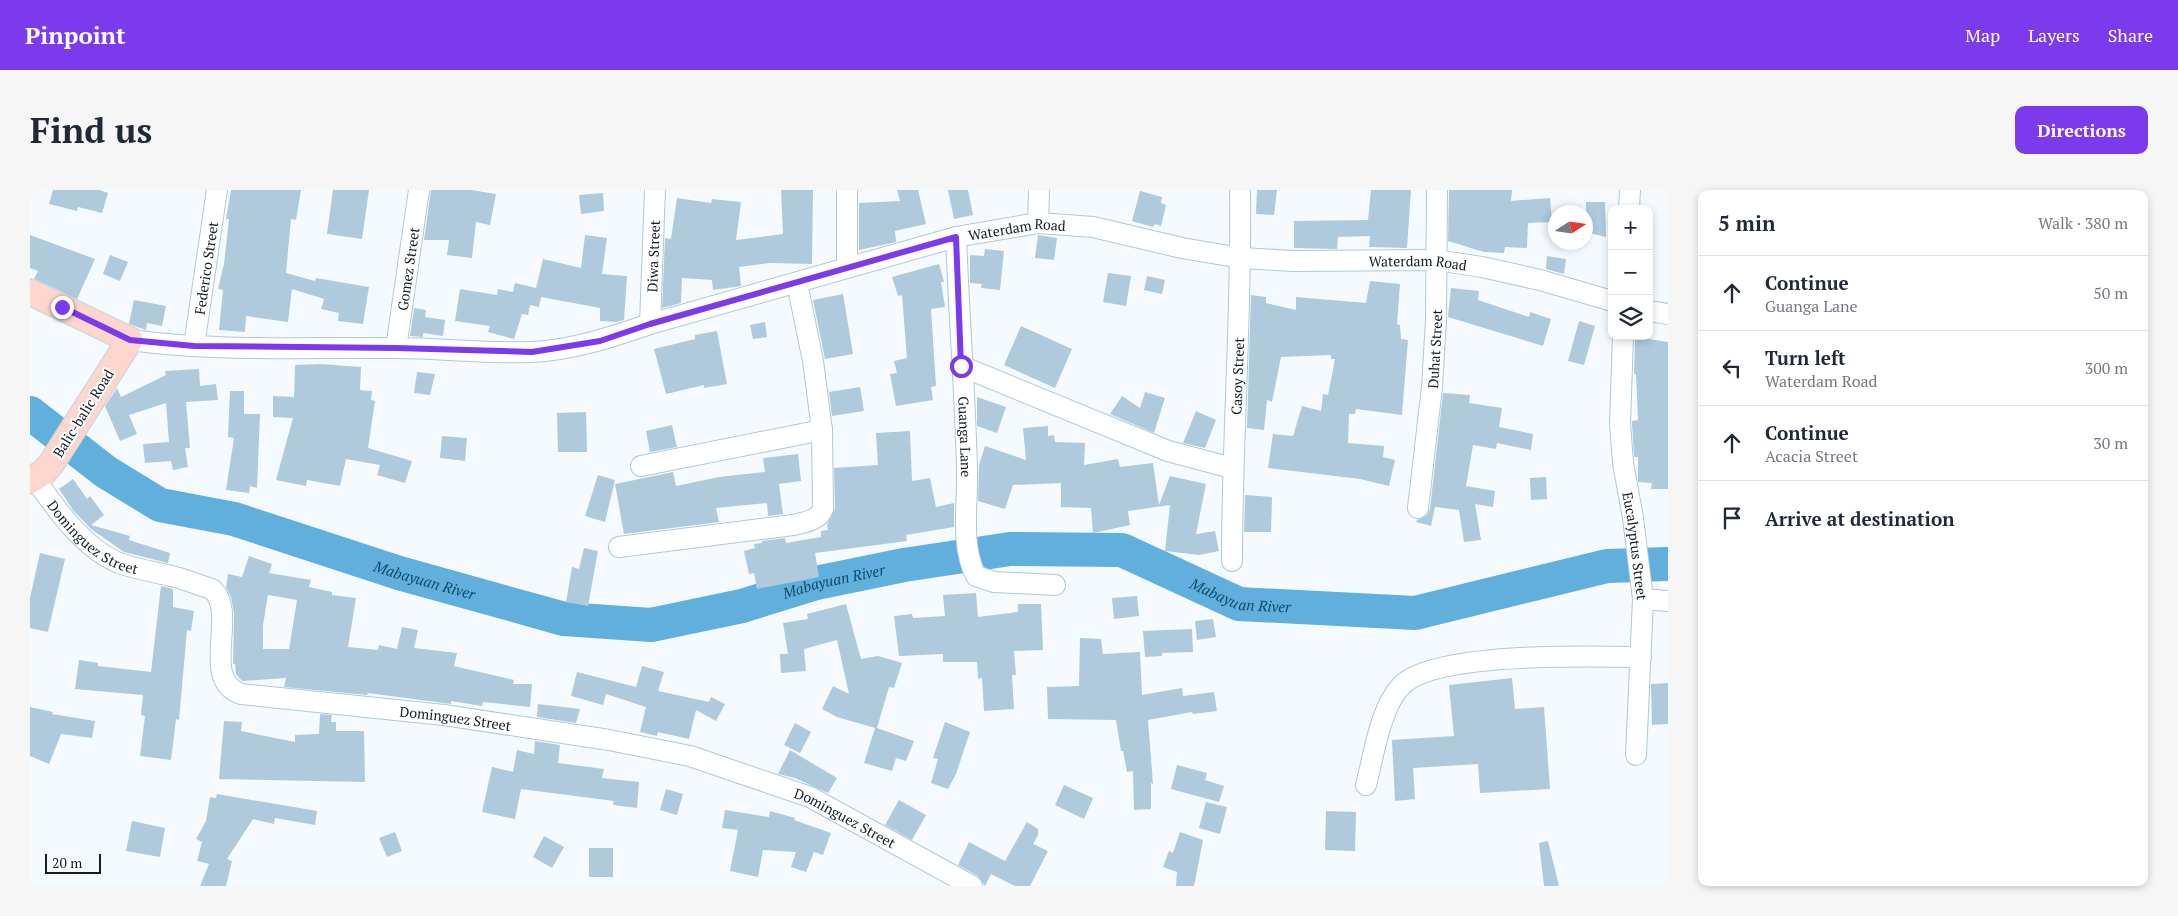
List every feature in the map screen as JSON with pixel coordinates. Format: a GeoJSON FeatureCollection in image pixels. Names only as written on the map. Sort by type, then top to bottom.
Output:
{"type":"FeatureCollection","features":[{"type":"Feature","properties":{"kind":"main road"},"geometry":{"type":"LineString","coordinates":[[30,292],[130,340]]}},
{"type":"Feature","properties":{"kind":"main road","name":"Balic-balic Road"},"geometry":{"type":"LineString","coordinates":[[32,480],[44,472],[61,450],[130,340]]}},
{"type":"Feature","properties":{"kind":"street","name":"Federico Street"},"geometry":{"type":"LineString","coordinates":[[194,346],[217,190]]}},
{"type":"Feature","properties":{"kind":"street","name":"Gomez Street"},"geometry":{"type":"LineString","coordinates":[[396,348],[419,190]]}},
{"type":"Feature","properties":{"kind":"street","name":"Diwa Street"},"geometry":{"type":"LineString","coordinates":[[650,324],[655,190]]}},
{"type":"Feature","properties":{"kind":"street"},"geometry":{"type":"LineString","coordinates":[[847,190],[847,267]]}},
{"type":"Feature","properties":{"kind":"street"},"geometry":{"type":"LineString","coordinates":[[1038,223],[1039,190]]}},
{"type":"Feature","properties":{"kind":"street","name":"Casoy Street"},"geometry":{"type":"LineString","coordinates":[[1232,561],[1232,468],[1241,258],[1240,190]]}},
{"type":"Feature","properties":{"kind":"street","name":"Duhat Street"},"geometry":{"type":"LineString","coordinates":[[1418,508],[1432,387],[1436,320],[1436,190]]}},
{"type":"Feature","properties":{"kind":"street"},"geometry":{"type":"LineString","coordinates":[[1629,205],[1630,190]]}},
{"type":"Feature","properties":{"kind":"street","name":"Waterdam Road"},"geometry":{"type":"LineString","coordinates":[[130,340],[194,346],[396,348],[532,352],[600,341],[650,324],[797,284],[847,267],[956,237],[1038,223],[1093,227],[1182,248],[1241,258],[1294,261],[1436,260],[1482,267],[1532,278],[1608,300]]}},
{"type":"Feature","properties":{"kind":"street","name":"Guanga Lane"},"geometry":{"type":"LineString","coordinates":[[956,237],[967,471],[968,547],[973,569],[976,576],[994,582],[1055,585]]}},
{"type":"Feature","properties":{"kind":"street"},"geometry":{"type":"LineString","coordinates":[[620,547],[793,525],[817,518],[823,509],[822,430],[813,361],[797,284]]}},
{"type":"Feature","properties":{"kind":"street"},"geometry":{"type":"LineString","coordinates":[[1653,312],[1668,314]]}},
{"type":"Feature","properties":{"kind":"street","name":"Eucalyptus Street"},"geometry":{"type":"LineString","coordinates":[[1622,340],[1620,423],[1623,463],[1643,592],[1636,756]]}},
{"type":"Feature","properties":{"kind":"street"},"geometry":{"type":"LineString","coordinates":[[961,366],[1168,451],[1232,468]]}},
{"type":"Feature","properties":{"kind":"street"},"geometry":{"type":"LineString","coordinates":[[641,466],[822,430]]}},
{"type":"Feature","properties":{"kind":"street","name":"Dominguez Street"},"geometry":{"type":"LineString","coordinates":[[32,480],[86,541],[101,553],[118,562],[174,576],[212,589],[216,593],[221,606],[222,670],[226,686],[232,690],[259,696],[444,715],[524,726],[690,756],[810,796],[972,886]]}},
{"type":"Feature","properties":{"kind":"street"},"geometry":{"type":"LineString","coordinates":[[1643,592],[1668,601]]}},
{"type":"Feature","properties":{"kind":"street"},"geometry":{"type":"LineString","coordinates":[[1366,785],[1386,709],[1402,685],[1428,671],[1478,661],[1526,658],[1596,656],[1641,658]]}},
{"type":"Feature","properties":{"kind":"building"},"geometry":{"type":"Polygon","coordinates":[[[53,190],[99,190],[108,193],[102,213],[78,207],[77,211],[49,204],[53,190]]]}},
{"type":"Feature","properties":{"kind":"building"},"geometry":{"type":"Polygon","coordinates":[[[231,190],[301,190],[296,220],[291,219],[286,273],[315,281],[316,278],[369,287],[363,324],[338,321],[339,313],[321,309],[324,299],[292,289],[288,322],[246,316],[245,332],[219,330],[223,290],[218,289],[224,264],[229,219],[226,219],[231,190]]]}},
{"type":"Feature","properties":{"kind":"building"},"geometry":{"type":"Polygon","coordinates":[[[333,190],[369,190],[362,239],[327,234],[333,190]]]}},
{"type":"Feature","properties":{"kind":"building"},"geometry":{"type":"Polygon","coordinates":[[[431,190],[471,190],[496,194],[490,225],[476,222],[472,258],[447,255],[449,240],[424,240],[431,190]]]}},
{"type":"Feature","properties":{"kind":"building"},"geometry":{"type":"Polygon","coordinates":[[[781,190],[813,190],[812,264],[770,263],[739,267],[741,286],[713,290],[712,280],[682,278],[681,303],[662,308],[665,238],[671,239],[677,198],[711,203],[712,199],[741,202],[736,240],[783,234],[781,190]]]}},
{"type":"Feature","properties":{"kind":"building"},"geometry":{"type":"Polygon","coordinates":[[[897,190],[918,190],[926,224],[895,231],[896,242],[859,250],[859,203],[900,201],[897,190]]]}},
{"type":"Feature","properties":{"kind":"building"},"geometry":{"type":"Polygon","coordinates":[[[948,190],[968,190],[973,215],[954,219],[948,190]]]}},
{"type":"Feature","properties":{"kind":"building"},"geometry":{"type":"Polygon","coordinates":[[[1257,190],[1277,190],[1274,215],[1256,214],[1257,190]]]}},
{"type":"Feature","properties":{"kind":"building"},"geometry":{"type":"Polygon","coordinates":[[[1371,190],[1411,190],[1407,248],[1369,247],[1370,236],[1338,237],[1337,249],[1294,248],[1294,221],[1368,220],[1371,190]]]}},
{"type":"Feature","properties":{"kind":"building"},"geometry":{"type":"Polygon","coordinates":[[[1449,190],[1512,190],[1511,201],[1550,198],[1548,222],[1528,223],[1527,248],[1505,247],[1504,253],[1484,252],[1448,241],[1449,190]]]}},
{"type":"Feature","properties":{"kind":"building"},"geometry":{"type":"Polygon","coordinates":[[[1140,191],[1162,197],[1161,203],[1166,205],[1161,226],[1155,224],[1153,227],[1132,221],[1140,191]]]}},
{"type":"Feature","properties":{"kind":"building"},"geometry":{"type":"Polygon","coordinates":[[[603,193],[604,211],[581,214],[579,195],[603,193]]]}},
{"type":"Feature","properties":{"kind":"building"},"geometry":{"type":"Polygon","coordinates":[[[1586,202],[1605,202],[1606,237],[1593,234],[1593,205],[1586,205],[1586,202]]]}},
{"type":"Feature","properties":{"kind":"building"},"geometry":{"type":"Polygon","coordinates":[[[30,235],[95,259],[77,299],[34,279],[38,271],[30,268],[30,235]]]}},
{"type":"Feature","properties":{"kind":"building"},"geometry":{"type":"Polygon","coordinates":[[[585,235],[607,238],[602,274],[627,276],[624,320],[617,322],[600,321],[600,308],[541,297],[539,307],[530,305],[528,315],[522,314],[514,339],[488,332],[490,326],[455,321],[460,289],[497,295],[498,289],[513,292],[515,283],[536,288],[543,259],[581,268],[585,235]]]}},
{"type":"Feature","properties":{"kind":"building"},"geometry":{"type":"Polygon","coordinates":[[[1038,235],[1057,238],[1054,260],[1035,258],[1038,235]]]}},
{"type":"Feature","properties":{"kind":"building"},"geometry":{"type":"Polygon","coordinates":[[[985,249],[1004,251],[1000,290],[981,288],[982,284],[970,283],[970,255],[984,256],[985,249]]]}},
{"type":"Feature","properties":{"kind":"building"},"geometry":{"type":"Polygon","coordinates":[[[110,255],[128,262],[120,281],[103,274],[110,255]]]}},
{"type":"Feature","properties":{"kind":"building"},"geometry":{"type":"Polygon","coordinates":[[[1547,256],[1566,259],[1564,274],[1546,269],[1547,256]]]}},
{"type":"Feature","properties":{"kind":"building"},"geometry":{"type":"Polygon","coordinates":[[[939,264],[944,282],[941,282],[945,307],[931,309],[936,386],[931,387],[933,400],[896,406],[890,374],[897,373],[894,361],[907,358],[902,295],[898,296],[892,277],[939,264]]]}},
{"type":"Feature","properties":{"kind":"building"},"geometry":{"type":"Polygon","coordinates":[[[1108,273],[1131,276],[1126,306],[1103,302],[1108,273]]]}},
{"type":"Feature","properties":{"kind":"building"},"geometry":{"type":"Polygon","coordinates":[[[1147,276],[1165,280],[1162,294],[1144,290],[1147,276]]]}},
{"type":"Feature","properties":{"kind":"building"},"geometry":{"type":"Polygon","coordinates":[[[1370,281],[1400,284],[1397,324],[1400,325],[1401,339],[1408,340],[1402,415],[1356,409],[1355,414],[1349,414],[1348,443],[1384,446],[1383,457],[1395,460],[1389,486],[1360,479],[1268,468],[1273,434],[1293,436],[1302,406],[1321,411],[1323,394],[1328,395],[1335,359],[1331,359],[1331,355],[1281,357],[1272,402],[1267,400],[1264,430],[1247,428],[1251,295],[1266,297],[1266,303],[1296,310],[1296,297],[1366,303],[1370,281]]]}},
{"type":"Feature","properties":{"kind":"building"},"geometry":{"type":"Polygon","coordinates":[[[1451,288],[1479,291],[1478,300],[1529,317],[1530,312],[1551,319],[1543,346],[1448,317],[1451,288]]]}},
{"type":"Feature","properties":{"kind":"building"},"geometry":{"type":"Polygon","coordinates":[[[843,294],[853,354],[825,359],[813,300],[843,294]]]}},
{"type":"Feature","properties":{"kind":"building"},"geometry":{"type":"Polygon","coordinates":[[[134,300],[166,306],[162,326],[147,323],[146,330],[129,324],[134,300]]]}},
{"type":"Feature","properties":{"kind":"building"},"geometry":{"type":"Polygon","coordinates":[[[414,308],[426,310],[425,317],[445,320],[443,336],[423,333],[423,337],[410,336],[414,308]]]}},
{"type":"Feature","properties":{"kind":"building"},"geometry":{"type":"Polygon","coordinates":[[[1579,321],[1595,326],[1584,365],[1568,361],[1579,321]]]}},
{"type":"Feature","properties":{"kind":"building"},"geometry":{"type":"Polygon","coordinates":[[[765,322],[767,337],[753,339],[750,325],[765,322]]]}},
{"type":"Feature","properties":{"kind":"building"},"geometry":{"type":"Polygon","coordinates":[[[1021,326],[1072,349],[1055,388],[1004,365],[1021,326]]]}},
{"type":"Feature","properties":{"kind":"building"},"geometry":{"type":"Polygon","coordinates":[[[717,331],[727,384],[704,388],[704,385],[666,394],[654,349],[695,339],[695,335],[717,331]]]}},
{"type":"Feature","properties":{"kind":"building"},"geometry":{"type":"Polygon","coordinates":[[[1635,340],[1668,342],[1668,489],[1651,489],[1652,483],[1638,482],[1638,457],[1634,457],[1632,423],[1632,421],[1638,420],[1636,374],[1634,374],[1635,340]]]}},
{"type":"Feature","properties":{"kind":"building"},"geometry":{"type":"Polygon","coordinates":[[[320,364],[361,367],[360,390],[372,391],[371,400],[375,401],[368,448],[412,461],[405,483],[377,475],[380,465],[346,459],[340,486],[307,480],[306,486],[276,480],[293,418],[273,417],[273,396],[294,397],[295,365],[320,364]]]}},
{"type":"Feature","properties":{"kind":"building"},"geometry":{"type":"Polygon","coordinates":[[[199,369],[200,386],[216,384],[218,400],[186,402],[190,448],[185,448],[188,467],[173,470],[171,461],[145,463],[143,444],[169,442],[166,403],[129,415],[137,434],[120,441],[105,406],[117,388],[121,397],[166,375],[165,371],[199,369]]]}},
{"type":"Feature","properties":{"kind":"building"},"geometry":{"type":"Polygon","coordinates":[[[417,372],[435,374],[430,395],[414,393],[417,372]]]}},
{"type":"Feature","properties":{"kind":"building"},"geometry":{"type":"Polygon","coordinates":[[[860,387],[864,411],[832,416],[829,392],[860,387]]]}},
{"type":"Feature","properties":{"kind":"building"},"geometry":{"type":"Polygon","coordinates":[[[230,391],[244,391],[244,414],[260,414],[257,488],[250,486],[249,493],[226,490],[234,438],[228,437],[230,391]]]}},
{"type":"Feature","properties":{"kind":"building"},"geometry":{"type":"Polygon","coordinates":[[[1145,392],[1165,398],[1154,433],[1110,414],[1122,396],[1140,408],[1145,392]]]}},
{"type":"Feature","properties":{"kind":"building"},"geometry":{"type":"Polygon","coordinates":[[[1443,393],[1470,395],[1469,403],[1502,408],[1499,427],[1533,434],[1531,450],[1497,443],[1496,449],[1473,445],[1466,486],[1495,491],[1493,507],[1475,504],[1481,540],[1464,542],[1459,510],[1435,507],[1431,526],[1416,522],[1427,515],[1430,509],[1443,393]]]}},
{"type":"Feature","properties":{"kind":"building"},"geometry":{"type":"Polygon","coordinates":[[[977,397],[1006,407],[997,433],[977,426],[977,397]]]}},
{"type":"Feature","properties":{"kind":"building"},"geometry":{"type":"Polygon","coordinates":[[[1196,411],[1216,420],[1205,448],[1183,443],[1196,411]]]}},
{"type":"Feature","properties":{"kind":"building"},"geometry":{"type":"Polygon","coordinates":[[[586,412],[587,452],[558,452],[557,413],[586,412]]]}},
{"type":"Feature","properties":{"kind":"building"},"geometry":{"type":"Polygon","coordinates":[[[672,425],[677,447],[650,452],[646,431],[672,425]]]}},
{"type":"Feature","properties":{"kind":"building"},"geometry":{"type":"Polygon","coordinates":[[[1048,426],[1048,436],[1054,435],[1055,442],[1085,443],[1084,465],[1118,459],[1120,467],[1153,463],[1159,505],[1170,476],[1206,484],[1196,534],[1215,531],[1219,551],[1199,555],[1165,551],[1170,505],[1128,511],[1130,525],[1093,533],[1091,508],[1061,507],[1061,483],[1013,485],[1005,509],[978,501],[979,465],[985,446],[1026,460],[1023,428],[1048,426]]]}},
{"type":"Feature","properties":{"kind":"building"},"geometry":{"type":"Polygon","coordinates":[[[910,431],[912,481],[930,478],[936,507],[954,503],[954,527],[906,535],[907,541],[815,553],[819,577],[757,589],[754,573],[749,574],[744,551],[755,548],[754,544],[762,543],[762,541],[785,538],[786,543],[821,537],[821,531],[828,530],[827,524],[835,509],[834,468],[878,465],[876,433],[910,431]]]}},
{"type":"Feature","properties":{"kind":"building"},"geometry":{"type":"Polygon","coordinates":[[[442,436],[467,438],[465,461],[440,458],[442,436]]]}},
{"type":"Feature","properties":{"kind":"building"},"geometry":{"type":"Polygon","coordinates":[[[798,454],[801,481],[779,484],[783,514],[768,516],[767,503],[716,508],[719,522],[624,534],[615,484],[673,472],[676,486],[719,477],[765,472],[763,458],[798,454]]]}},
{"type":"Feature","properties":{"kind":"building"},"geometry":{"type":"Polygon","coordinates":[[[598,475],[615,480],[605,522],[585,516],[598,475]]]}},
{"type":"Feature","properties":{"kind":"building"},"geometry":{"type":"Polygon","coordinates":[[[1546,477],[1547,499],[1531,500],[1530,478],[1546,477]]]}},
{"type":"Feature","properties":{"kind":"building"},"geometry":{"type":"Polygon","coordinates":[[[73,479],[87,499],[90,496],[104,515],[91,525],[130,536],[129,540],[170,553],[168,563],[124,552],[91,529],[73,510],[59,489],[73,479]]]}},
{"type":"Feature","properties":{"kind":"building"},"geometry":{"type":"Polygon","coordinates":[[[1245,495],[1272,497],[1271,532],[1244,532],[1245,495]]]}},
{"type":"Feature","properties":{"kind":"building"},"geometry":{"type":"Polygon","coordinates":[[[584,548],[598,551],[588,606],[566,602],[572,567],[579,569],[584,548]]]}},
{"type":"Feature","properties":{"kind":"building"},"geometry":{"type":"Polygon","coordinates":[[[40,553],[65,559],[48,632],[30,628],[30,598],[40,553]]]}},
{"type":"Feature","properties":{"kind":"building"},"geometry":{"type":"Polygon","coordinates":[[[249,556],[272,564],[269,573],[311,580],[309,587],[332,592],[332,595],[356,598],[348,647],[378,650],[379,645],[397,649],[402,627],[418,630],[414,648],[457,653],[454,666],[514,680],[513,684],[532,684],[530,707],[483,702],[482,706],[451,701],[451,704],[368,693],[367,695],[284,687],[286,678],[242,681],[236,674],[235,664],[233,664],[234,613],[231,597],[226,588],[228,574],[242,577],[249,556]],[[268,595],[263,625],[263,649],[289,649],[297,600],[268,595]]]}},
{"type":"Feature","properties":{"kind":"building"},"geometry":{"type":"Polygon","coordinates":[[[161,586],[173,589],[173,607],[194,611],[191,631],[187,630],[179,720],[176,719],[171,760],[140,756],[145,716],[141,715],[143,695],[75,689],[79,660],[98,663],[98,666],[151,672],[161,586]]]}},
{"type":"Feature","properties":{"kind":"building"},"geometry":{"type":"Polygon","coordinates":[[[976,593],[978,617],[1018,612],[1018,604],[1041,604],[1043,650],[1014,651],[1016,675],[1012,675],[1014,709],[984,711],[982,678],[978,679],[977,662],[943,662],[943,654],[899,656],[894,616],[912,614],[913,618],[945,616],[943,595],[976,593]]]}},
{"type":"Feature","properties":{"kind":"building"},"geometry":{"type":"Polygon","coordinates":[[[1137,596],[1139,616],[1114,619],[1112,598],[1137,596]]]}},
{"type":"Feature","properties":{"kind":"building"},"geometry":{"type":"Polygon","coordinates":[[[846,604],[861,659],[878,656],[902,663],[894,688],[889,687],[877,728],[914,741],[906,761],[896,758],[892,771],[864,763],[875,728],[837,717],[822,709],[833,686],[849,694],[837,640],[804,649],[806,671],[781,673],[780,654],[788,654],[783,623],[808,619],[807,614],[846,604]]]}},
{"type":"Feature","properties":{"kind":"building"},"geometry":{"type":"Polygon","coordinates":[[[1213,619],[1216,637],[1197,640],[1195,621],[1213,619]]]}},
{"type":"Feature","properties":{"kind":"building"},"geometry":{"type":"Polygon","coordinates":[[[1192,629],[1193,652],[1162,653],[1162,656],[1145,657],[1143,631],[1192,629]]]}},
{"type":"Feature","properties":{"kind":"building"},"geometry":{"type":"Polygon","coordinates":[[[1080,638],[1101,639],[1103,654],[1140,652],[1142,695],[1182,688],[1183,696],[1214,692],[1217,711],[1193,714],[1192,712],[1148,720],[1153,784],[1151,783],[1151,809],[1134,810],[1133,771],[1127,772],[1123,751],[1121,751],[1116,720],[1048,719],[1047,687],[1079,686],[1080,638]]]}},
{"type":"Feature","properties":{"kind":"building"},"geometry":{"type":"Polygon","coordinates":[[[642,666],[664,672],[658,691],[709,702],[711,697],[725,704],[716,721],[696,710],[689,739],[658,732],[657,736],[640,732],[646,707],[606,694],[603,705],[571,696],[577,672],[636,687],[642,666]]]}},
{"type":"Feature","properties":{"kind":"building"},"geometry":{"type":"Polygon","coordinates":[[[1512,678],[1515,709],[1544,707],[1550,789],[1480,793],[1478,764],[1413,768],[1415,799],[1395,801],[1392,740],[1454,736],[1449,685],[1512,678]]]}},
{"type":"Feature","properties":{"kind":"building"},"geometry":{"type":"Polygon","coordinates":[[[1668,683],[1668,724],[1652,725],[1651,684],[1668,683]]]}},
{"type":"Feature","properties":{"kind":"building"},"geometry":{"type":"Polygon","coordinates":[[[538,704],[580,709],[576,723],[537,717],[538,704]]]}},
{"type":"Feature","properties":{"kind":"building"},"geometry":{"type":"Polygon","coordinates":[[[30,707],[53,712],[52,714],[95,721],[92,738],[61,734],[49,764],[30,756],[30,707]]]}},
{"type":"Feature","properties":{"kind":"building"},"geometry":{"type":"Polygon","coordinates":[[[320,714],[332,715],[331,722],[336,722],[336,731],[364,731],[365,782],[219,779],[224,721],[242,722],[241,731],[295,742],[295,735],[319,734],[320,714]]]}},
{"type":"Feature","properties":{"kind":"building"},"geometry":{"type":"Polygon","coordinates":[[[945,722],[970,732],[956,774],[948,789],[931,783],[938,759],[933,758],[945,722]]]}},
{"type":"Feature","properties":{"kind":"building"},"geometry":{"type":"Polygon","coordinates":[[[795,723],[811,732],[800,753],[784,745],[795,723]]]}},
{"type":"Feature","properties":{"kind":"building"},"geometry":{"type":"Polygon","coordinates":[[[535,741],[560,745],[558,763],[604,769],[602,778],[639,782],[637,808],[613,805],[614,801],[521,789],[515,819],[482,812],[492,767],[513,772],[517,750],[534,754],[535,741]]]}},
{"type":"Feature","properties":{"kind":"building"},"geometry":{"type":"Polygon","coordinates":[[[790,750],[837,778],[828,793],[795,778],[778,774],[790,750]]]}},
{"type":"Feature","properties":{"kind":"building"},"geometry":{"type":"Polygon","coordinates":[[[1177,765],[1207,773],[1205,780],[1224,786],[1219,802],[1171,789],[1177,765]]]}},
{"type":"Feature","properties":{"kind":"building"},"geometry":{"type":"Polygon","coordinates":[[[1064,785],[1093,798],[1084,819],[1055,805],[1064,785]]]}},
{"type":"Feature","properties":{"kind":"building"},"geometry":{"type":"Polygon","coordinates":[[[666,789],[683,794],[677,815],[660,810],[666,789]]]}},
{"type":"Feature","properties":{"kind":"building"},"geometry":{"type":"Polygon","coordinates":[[[217,794],[317,811],[315,825],[275,818],[274,824],[253,819],[227,859],[232,861],[226,886],[200,886],[209,864],[197,861],[202,842],[196,839],[206,821],[210,797],[216,798],[217,794]]]}},
{"type":"Feature","properties":{"kind":"building"},"geometry":{"type":"Polygon","coordinates":[[[899,800],[926,815],[912,840],[885,825],[899,800]]]}},
{"type":"Feature","properties":{"kind":"building"},"geometry":{"type":"Polygon","coordinates":[[[1206,802],[1227,807],[1220,834],[1199,828],[1206,802]]]}},
{"type":"Feature","properties":{"kind":"building"},"geometry":{"type":"Polygon","coordinates":[[[725,810],[769,817],[770,811],[795,818],[794,820],[831,833],[823,855],[814,852],[806,872],[791,867],[796,852],[763,850],[758,877],[730,871],[738,830],[722,828],[725,810]]]}},
{"type":"Feature","properties":{"kind":"building"},"geometry":{"type":"Polygon","coordinates":[[[1326,811],[1356,812],[1355,851],[1325,850],[1326,811]]]}},
{"type":"Feature","properties":{"kind":"building"},"geometry":{"type":"Polygon","coordinates":[[[132,821],[165,828],[160,857],[126,851],[132,821]]]}},
{"type":"Feature","properties":{"kind":"building"},"geometry":{"type":"Polygon","coordinates":[[[1027,822],[1038,829],[1038,835],[1033,844],[1048,851],[1030,886],[1015,886],[991,874],[985,886],[978,876],[958,865],[969,842],[1005,861],[1027,822]]]}},
{"type":"Feature","properties":{"kind":"building"},"geometry":{"type":"Polygon","coordinates":[[[395,832],[402,851],[387,857],[379,838],[395,832]]]}},
{"type":"Feature","properties":{"kind":"building"},"geometry":{"type":"Polygon","coordinates":[[[1180,832],[1203,840],[1194,886],[1176,886],[1177,872],[1163,867],[1169,851],[1173,853],[1180,832]]]}},
{"type":"Feature","properties":{"kind":"building"},"geometry":{"type":"Polygon","coordinates":[[[544,836],[564,847],[552,868],[533,857],[544,836]]]}},
{"type":"Feature","properties":{"kind":"building"},"geometry":{"type":"Polygon","coordinates":[[[1548,841],[1559,886],[1544,886],[1539,843],[1548,841]]]}},
{"type":"Feature","properties":{"kind":"building"},"geometry":{"type":"Polygon","coordinates":[[[589,848],[613,848],[613,877],[589,877],[589,848]]]}},
{"type":"Feature","properties":{"kind":"waterway","name":"Mabayuan River"},"geometry":{"type":"LineString","coordinates":[[30,413],[106,472],[160,505],[234,519],[399,573],[564,619],[651,625],[742,606],[816,583],[904,565],[1010,549],[1122,550],[1239,604],[1415,613],[1607,566],[1668,564]]}},
{"type":"Feature","properties":{"kind":"route"},"geometry":{"type":"LineString","coordinates":[[62,307],[130,340],[158,344],[261,348],[396,348],[532,352],[561,349],[600,341],[650,324],[797,284],[847,267],[956,237],[961,366]]}}]}
